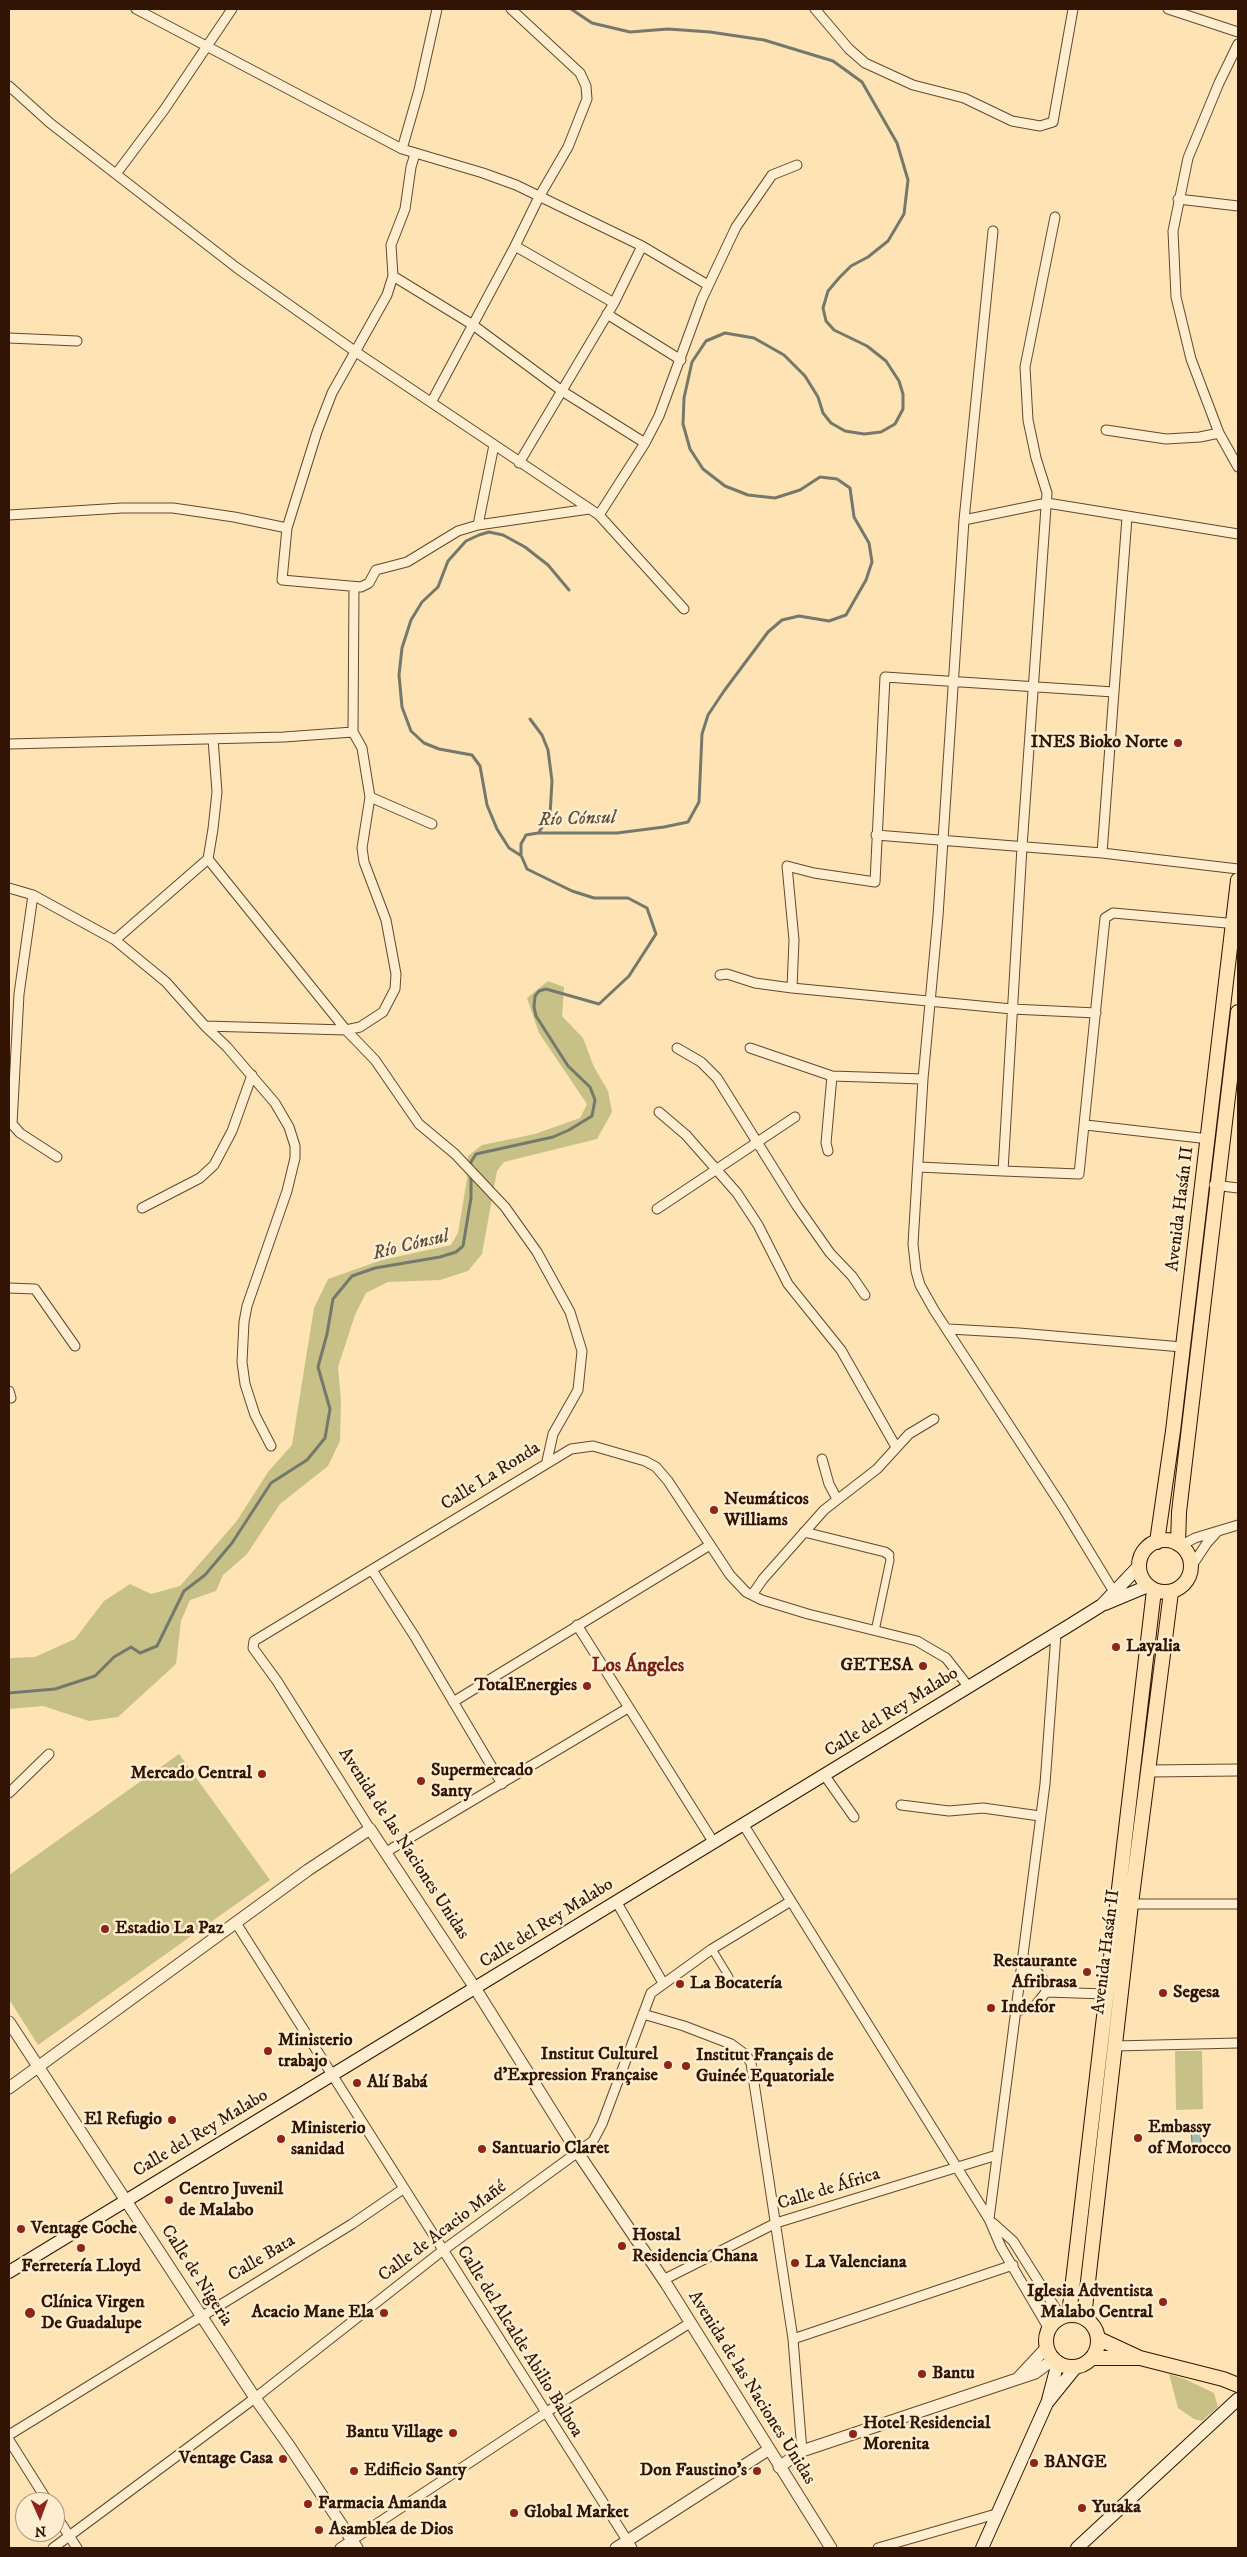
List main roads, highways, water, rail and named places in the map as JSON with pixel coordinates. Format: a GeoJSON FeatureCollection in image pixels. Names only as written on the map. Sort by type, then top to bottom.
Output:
{"type":"FeatureCollection","features":[{"type":"Feature","properties":{"kind":"main road","name":"Avenida Hasán II"},"geometry":{"type":"LineString","coordinates":[[1157,1542],[1163,1510],[1209,1139],[1235,924],[1238,880]]}},
{"type":"Feature","properties":{"kind":"main road","name":"Avenida Hasán II"},"geometry":{"type":"LineString","coordinates":[[1179,1545],[1179,1512],[1238,1012]]}},
{"type":"Feature","properties":{"kind":"main road"},"geometry":{"type":"LineString","coordinates":[[1164,1540],[1179,1545],[1188,1555],[1191,1567],[1187,1580],[1171,1592],[1151,1588],[1142,1580],[1139,1566],[1144,1551],[1157,1542],[1164,1540]]}},
{"type":"Feature","properties":{"kind":"main road","name":"Calle del Rey Malabo"},"geometry":{"type":"LineString","coordinates":[[1102,1605],[1139,1566]]}},
{"type":"Feature","properties":{"kind":"main road","name":"Avenida Hasán II"},"geometry":{"type":"LineString","coordinates":[[1065,2316],[1106,1994],[1151,1588]]}},
{"type":"Feature","properties":{"kind":"main road","name":"Calle del Rey Malabo"},"geometry":{"type":"LineString","coordinates":[[9,2272],[616,1901],[825,1776],[1102,1605],[1151,1588]]}},
{"type":"Feature","properties":{"kind":"main road","name":"Avenida Hasán II"},"geometry":{"type":"LineString","coordinates":[[1084,2317],[1131,1904],[1171,1592]]}},
{"type":"Feature","properties":{"kind":"main road"},"geometry":{"type":"LineString","coordinates":[[1047,2403],[1053,2356],[1049,2329],[1065,2316],[1084,2317],[1094,2326],[1098,2339],[1092,2358]]}},
{"type":"Feature","properties":{"kind":"main road"},"geometry":{"type":"LineString","coordinates":[[1098,2339],[1140,2358],[1223,2379],[1238,2385]]}},
{"type":"Feature","properties":{"kind":"main road"},"geometry":{"type":"LineString","coordinates":[[1053,2356],[1076,2367]]}},
{"type":"Feature","properties":{"kind":"main road"},"geometry":{"type":"LineString","coordinates":[[982,2548],[1047,2403],[1076,2367],[1092,2358],[1140,2358]]}},
{"type":"Feature","properties":{"kind":"main road"},"geometry":{"type":"LineString","coordinates":[[1223,2379],[1238,2378]]}},
{"type":"Feature","properties":{"kind":"main road"},"geometry":{"type":"LineString","coordinates":[[1077,2548],[1238,2399]]}},
{"type":"Feature","properties":{"kind":"waterway","name":"Río Cónsul"},"geometry":{"type":"LineString","coordinates":[[471,1169],[471,1162],[476,1154],[553,1137],[592,1116],[595,1100],[590,1087],[568,1066],[536,1016],[534,1007],[535,996],[539,991],[546,989],[599,1004],[629,976],[656,934],[647,908],[628,898],[594,898],[572,891],[527,869],[521,855],[521,844],[526,835],[538,833],[617,833],[688,822],[699,802],[702,734],[708,715],[724,691],[768,632],[782,620],[799,616],[829,621],[846,615],[866,580],[872,562],[869,543],[854,517],[850,488],[837,479],[820,477],[800,490],[775,498],[748,495],[725,486],[703,469],[690,449],[683,424],[684,398],[692,362],[706,341],[725,333],[754,338],[784,355],[805,376],[818,397],[823,413],[831,423],[845,431],[864,434],[881,432],[895,424],[903,409],[903,394],[899,381],[886,361],[867,346],[834,330],[826,321],[823,308],[828,291],[839,278],[851,266],[868,257],[888,241],[904,214],[908,180],[897,143],[862,82],[833,61],[764,40],[710,32],[668,29],[630,32],[592,23],[571,9]]}},
{"type":"Feature","properties":{"kind":"waterway"},"geometry":{"type":"LineString","coordinates":[[520,855],[509,848],[497,829],[487,805],[480,766],[472,755],[439,749],[424,743],[411,731],[402,707],[399,675],[402,648],[411,620],[422,602],[438,587],[448,561],[466,541],[479,535],[489,532],[503,535],[525,547],[548,565],[569,590]]}},
{"type":"Feature","properties":{"kind":"waterway"},"geometry":{"type":"LineString","coordinates":[[530,719],[542,735],[548,750],[552,781],[550,815],[539,832]]}},
{"type":"Feature","properties":{"kind":"waterway","name":"Río Cónsul"},"geometry":{"type":"LineString","coordinates":[[9,1693],[55,1689],[95,1676],[114,1657],[131,1647],[140,1653],[157,1646],[184,1591],[205,1575],[232,1543],[271,1483],[307,1460],[325,1438],[330,1409],[318,1367],[327,1334],[333,1299],[352,1276],[375,1268],[440,1257],[456,1252],[463,1246],[471,1198],[471,1175]]}},
{"type":"Feature","properties":{"kind":"place","name":"INES Bioko Norte"},"geometry":{"type":"Point","coordinates":[1178,743]}},
{"type":"Feature","properties":{"kind":"place","name":"Neumáticos Williams"},"geometry":{"type":"Point","coordinates":[714,1510]}},
{"type":"Feature","properties":{"kind":"place","name":"Layalia"},"geometry":{"type":"Point","coordinates":[1116,1647]}},
{"type":"Feature","properties":{"kind":"place","name":"GETESA"},"geometry":{"type":"Point","coordinates":[923,1666]}},
{"type":"Feature","properties":{"kind":"place","name":"TotalEnergies"},"geometry":{"type":"Point","coordinates":[587,1686]}},
{"type":"Feature","properties":{"kind":"place","name":"Mercado Central"},"geometry":{"type":"Point","coordinates":[262,1774]}},
{"type":"Feature","properties":{"kind":"place","name":"Supermercado Santy"},"geometry":{"type":"Point","coordinates":[421,1781]}},
{"type":"Feature","properties":{"kind":"place","name":"Estadio La Paz"},"geometry":{"type":"Point","coordinates":[105,1929]}},
{"type":"Feature","properties":{"kind":"place","name":"Restaurante Afribrasa"},"geometry":{"type":"Point","coordinates":[1087,1972]}},
{"type":"Feature","properties":{"kind":"place","name":"La Bocatería"},"geometry":{"type":"Point","coordinates":[680,1984]}},
{"type":"Feature","properties":{"kind":"place","name":"Segesa"},"geometry":{"type":"Point","coordinates":[1163,1993]}},
{"type":"Feature","properties":{"kind":"place","name":"Indefor"},"geometry":{"type":"Point","coordinates":[991,2008]}},
{"type":"Feature","properties":{"kind":"place","name":"Ministerio trabajo"},"geometry":{"type":"Point","coordinates":[268,2051]}},
{"type":"Feature","properties":{"kind":"place","name":"Institut Culturel d'Expression Française"},"geometry":{"type":"Point","coordinates":[668,2065]}},
{"type":"Feature","properties":{"kind":"place","name":"Institut Français de Guinée Equatoriale"},"geometry":{"type":"Point","coordinates":[686,2066]}},
{"type":"Feature","properties":{"kind":"place","name":"Alí Babá"},"geometry":{"type":"Point","coordinates":[357,2083]}},
{"type":"Feature","properties":{"kind":"place","name":"El Refugio"},"geometry":{"type":"Point","coordinates":[172,2120]}},
{"type":"Feature","properties":{"kind":"place","name":"Embassy of Morocco"},"geometry":{"type":"Point","coordinates":[1138,2138]}},
{"type":"Feature","properties":{"kind":"place","name":"Ministerio sanidad"},"geometry":{"type":"Point","coordinates":[281,2139]}},
{"type":"Feature","properties":{"kind":"place","name":"Santuario Claret"},"geometry":{"type":"Point","coordinates":[482,2149]}},
{"type":"Feature","properties":{"kind":"place","name":"Centro Juvenil de Malabo"},"geometry":{"type":"Point","coordinates":[169,2200]}},
{"type":"Feature","properties":{"kind":"place","name":"Ventage Coche"},"geometry":{"type":"Point","coordinates":[21,2229]}},
{"type":"Feature","properties":{"kind":"place","name":"Hostal Residencia Chana"},"geometry":{"type":"Point","coordinates":[622,2246]}},
{"type":"Feature","properties":{"kind":"place","name":"Ferretería Lloyd"},"geometry":{"type":"Point","coordinates":[81,2248]}},
{"type":"Feature","properties":{"kind":"place","name":"La Valenciana"},"geometry":{"type":"Point","coordinates":[795,2263]}},
{"type":"Feature","properties":{"kind":"place","name":"Iglesia Adventista Malabo Central"},"geometry":{"type":"Point","coordinates":[1163,2302]}},
{"type":"Feature","properties":{"kind":"place","name":"Clínica Virgen De Guadalupe"},"geometry":{"type":"Point","coordinates":[30,2313]}},
{"type":"Feature","properties":{"kind":"place","name":"Acacio Mane Ela"},"geometry":{"type":"Point","coordinates":[384,2313]}},
{"type":"Feature","properties":{"kind":"place","name":"Bantu"},"geometry":{"type":"Point","coordinates":[922,2374]}},
{"type":"Feature","properties":{"kind":"place","name":"Bantu Village"},"geometry":{"type":"Point","coordinates":[453,2433]}},
{"type":"Feature","properties":{"kind":"place","name":"Hotel Residencial Morenita"},"geometry":{"type":"Point","coordinates":[853,2434]}},
{"type":"Feature","properties":{"kind":"place","name":"Ventage Casa"},"geometry":{"type":"Point","coordinates":[283,2459]}},
{"type":"Feature","properties":{"kind":"place","name":"BANGE"},"geometry":{"type":"Point","coordinates":[1034,2463]}},
{"type":"Feature","properties":{"kind":"place","name":"Edificio Santy"},"geometry":{"type":"Point","coordinates":[354,2471]}},
{"type":"Feature","properties":{"kind":"place","name":"Don Faustino's"},"geometry":{"type":"Point","coordinates":[757,2471]}},
{"type":"Feature","properties":{"kind":"place","name":"Farmacia Amanda"},"geometry":{"type":"Point","coordinates":[308,2504]}},
{"type":"Feature","properties":{"kind":"place","name":"Yutaka"},"geometry":{"type":"Point","coordinates":[1082,2508]}},
{"type":"Feature","properties":{"kind":"place","name":"Global Market"},"geometry":{"type":"Point","coordinates":[514,2513]}},
{"type":"Feature","properties":{"kind":"place","name":"Asamblea de Dios"},"geometry":{"type":"Point","coordinates":[319,2530]}},
{"type":"Feature","properties":{"kind":"district","name":"Los Ángeles"},"geometry":{"type":"Point","coordinates":[638,1667]}}]}
